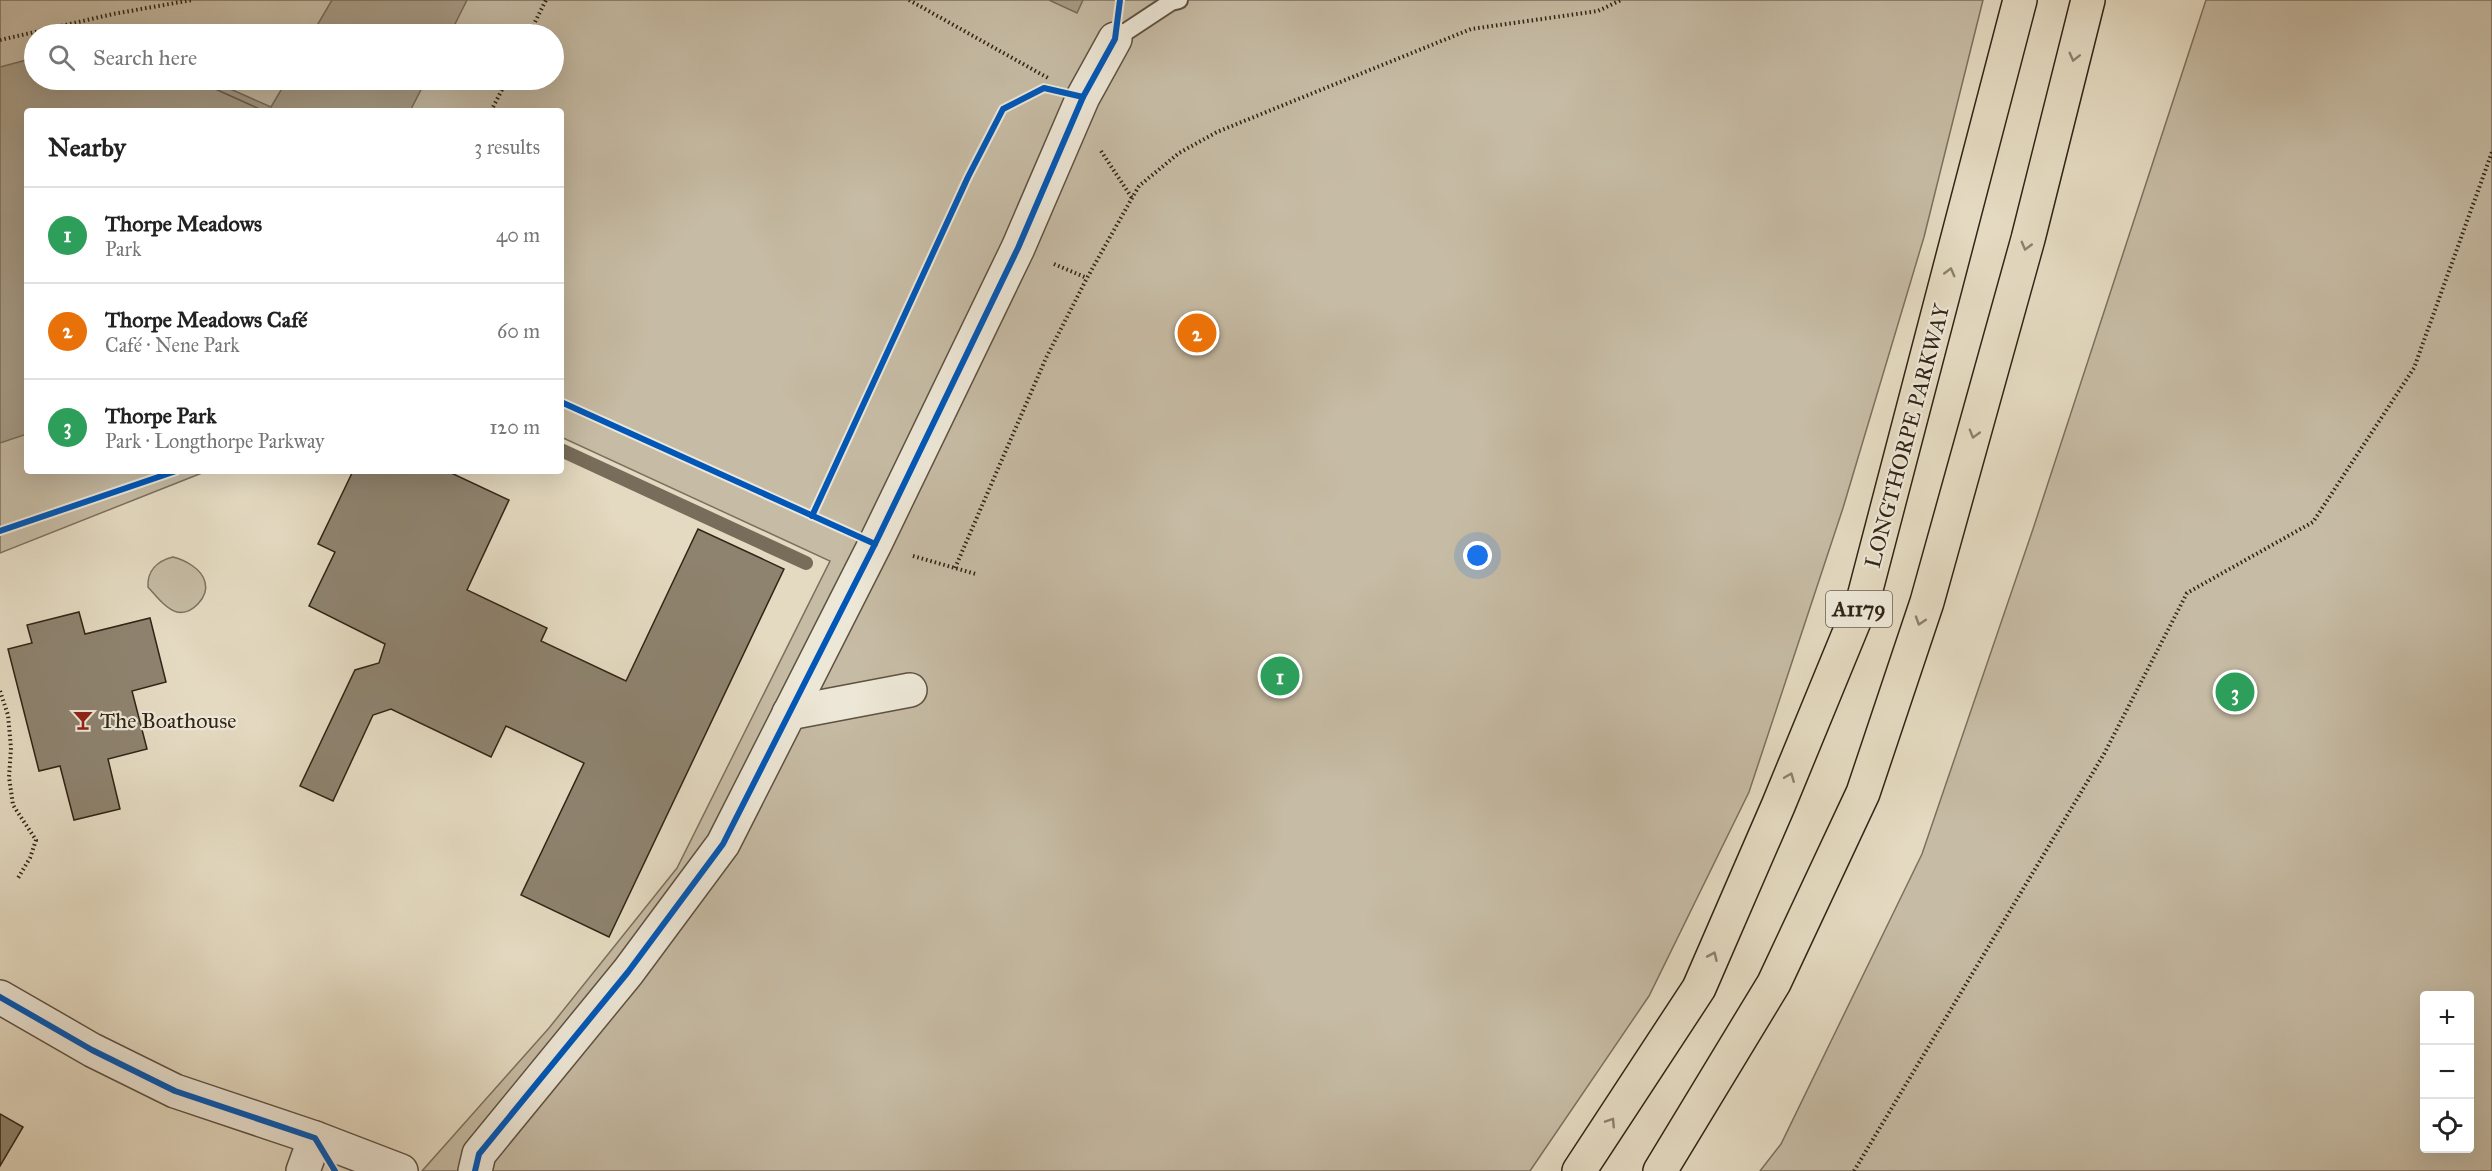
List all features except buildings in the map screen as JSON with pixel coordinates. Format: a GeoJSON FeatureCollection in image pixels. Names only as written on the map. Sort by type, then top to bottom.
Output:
{"type":"FeatureCollection","features":[{"type":"Feature","properties":{"kind":"main road","name":"LONGTHORPE PARKWAY"},"geometry":{"type":"LineString","coordinates":[[1579,1171],[1699,988],[1778,806],[1864,597],[2020,0]]}},
{"type":"Feature","properties":{"kind":"main road","name":"A1179"},"geometry":{"type":"LineString","coordinates":[[1660,1171],[1774,983],[1863,793],[1927,602],[2028,239],[2088,0]]}},
{"type":"Feature","properties":{"kind":"street"},"geometry":{"type":"LineString","coordinates":[[475,1171],[479,1154],[628,972],[723,844],[875,544],[1037,204],[1079,105],[1115,39]]}},
{"type":"Feature","properties":{"kind":"street"},"geometry":{"type":"LineString","coordinates":[[789,713],[910,690]]}},
{"type":"Feature","properties":{"kind":"street"},"geometry":{"type":"LineString","coordinates":[[0,997],[92,1050],[175,1091],[315,1138],[401,1171]]}},
{"type":"Feature","properties":{"kind":"street"},"geometry":{"type":"LineString","coordinates":[[303,1171],[315,1138]]}},
{"type":"Feature","properties":{"kind":"lane"},"geometry":{"type":"LineString","coordinates":[[1115,39],[1171,2],[1179,0]]}},
{"type":"Feature","properties":{"kind":"path"},"geometry":{"type":"LineString","coordinates":[[70,24],[192,0]]}},
{"type":"Feature","properties":{"kind":"path"},"geometry":{"type":"LineString","coordinates":[[534,24],[546,0]]}},
{"type":"Feature","properties":{"kind":"path"},"geometry":{"type":"LineString","coordinates":[[909,0],[1079,105],[1132,198]]}},
{"type":"Feature","properties":{"kind":"path"},"geometry":{"type":"LineString","coordinates":[[955,568],[1046,358],[1087,278],[1139,186],[1179,153],[1217,132],[1471,29],[1598,11],[1621,0]]}},
{"type":"Feature","properties":{"kind":"path"},"geometry":{"type":"LineString","coordinates":[[0,40],[24,35]]}},
{"type":"Feature","properties":{"kind":"path"},"geometry":{"type":"LineString","coordinates":[[493,108],[502,90]]}},
{"type":"Feature","properties":{"kind":"path"},"geometry":{"type":"LineString","coordinates":[[1854,1171],[2104,754],[2187,593],[2313,522],[2414,368],[2492,152]]}},
{"type":"Feature","properties":{"kind":"path"},"geometry":{"type":"LineString","coordinates":[[875,544],[975,574]]}},
{"type":"Feature","properties":{"kind":"path"},"geometry":{"type":"LineString","coordinates":[[0,691],[8,715],[11,748],[9,777],[13,805],[36,840],[30,858],[18,878]]}},
{"type":"Feature","properties":{"kind":"shaded area"},"geometry":{"type":"Polygon","coordinates":[[[0,0],[1983,0],[1924,237],[1843,508],[1749,792],[1649,996],[1530,1171],[422,1171],[549,1028],[677,868],[830,561],[564,438],[564,108],[24,108],[24,474],[199,474],[0,553],[0,0]]]}},
{"type":"Feature","properties":{"kind":"shaded area"},"geometry":{"type":"Polygon","coordinates":[[[2206,0],[2492,0],[2492,1171],[1760,1171],[1781,1144],[1922,854],[2033,529],[2206,0]]]}},
{"type":"Feature","properties":{"kind":"shaded area"},"geometry":{"type":"Polygon","coordinates":[[[173,557],[192,566],[205,582],[206,588],[202,599],[188,611],[177,612],[169,608],[148,587],[149,576],[154,568],[162,561],[173,557]]]}},
{"type":"Feature","properties":{"kind":"water"},"geometry":{"type":"Polygon","coordinates":[[[332,0],[467,0],[455,24],[318,24],[332,0]]]}},
{"type":"Feature","properties":{"kind":"water"},"geometry":{"type":"Polygon","coordinates":[[[1049,0],[1083,0],[1077,13],[1049,0]]]}},
{"type":"Feature","properties":{"kind":"water"},"geometry":{"type":"Polygon","coordinates":[[[24,61],[24,90],[233,90],[271,107],[281,90],[421,90],[412,108],[24,108],[24,435],[0,443],[0,67],[24,61]]]}},
{"type":"Feature","properties":{"kind":"waterway"},"geometry":{"type":"LineString","coordinates":[[564,451],[806,563]]}},
{"type":"Feature","properties":{"kind":"cycle path"},"geometry":{"type":"LineString","coordinates":[[475,1171],[479,1154],[628,972],[723,844],[875,544],[1018,248],[1083,97],[1115,39],[1120,0]]}},
{"type":"Feature","properties":{"kind":"cycle path"},"geometry":{"type":"LineString","coordinates":[[812,516],[968,177],[1003,109],[1044,88],[1083,97]]}},
{"type":"Feature","properties":{"kind":"cycle path"},"geometry":{"type":"LineString","coordinates":[[564,403],[875,544]]}},
{"type":"Feature","properties":{"kind":"cycle path"},"geometry":{"type":"LineString","coordinates":[[0,531],[167,474]]}},
{"type":"Feature","properties":{"kind":"cycle path"},"geometry":{"type":"LineString","coordinates":[[0,997],[92,1050],[175,1091],[315,1138],[335,1171]]}},
{"type":"Feature","properties":{"kind":"place","name":"Thorpe Meadows Café"},"geometry":{"type":"Point","coordinates":[1197,333]}},
{"type":"Feature","properties":{"kind":"place","name":"Thorpe Meadows"},"geometry":{"type":"Point","coordinates":[1280,676]}},
{"type":"Feature","properties":{"kind":"place","name":"Thorpe Park"},"geometry":{"type":"Point","coordinates":[2235,692]}},
{"type":"Feature","properties":{"kind":"place","name":"The Boathouse"},"geometry":{"type":"Point","coordinates":[83,720]}}]}
